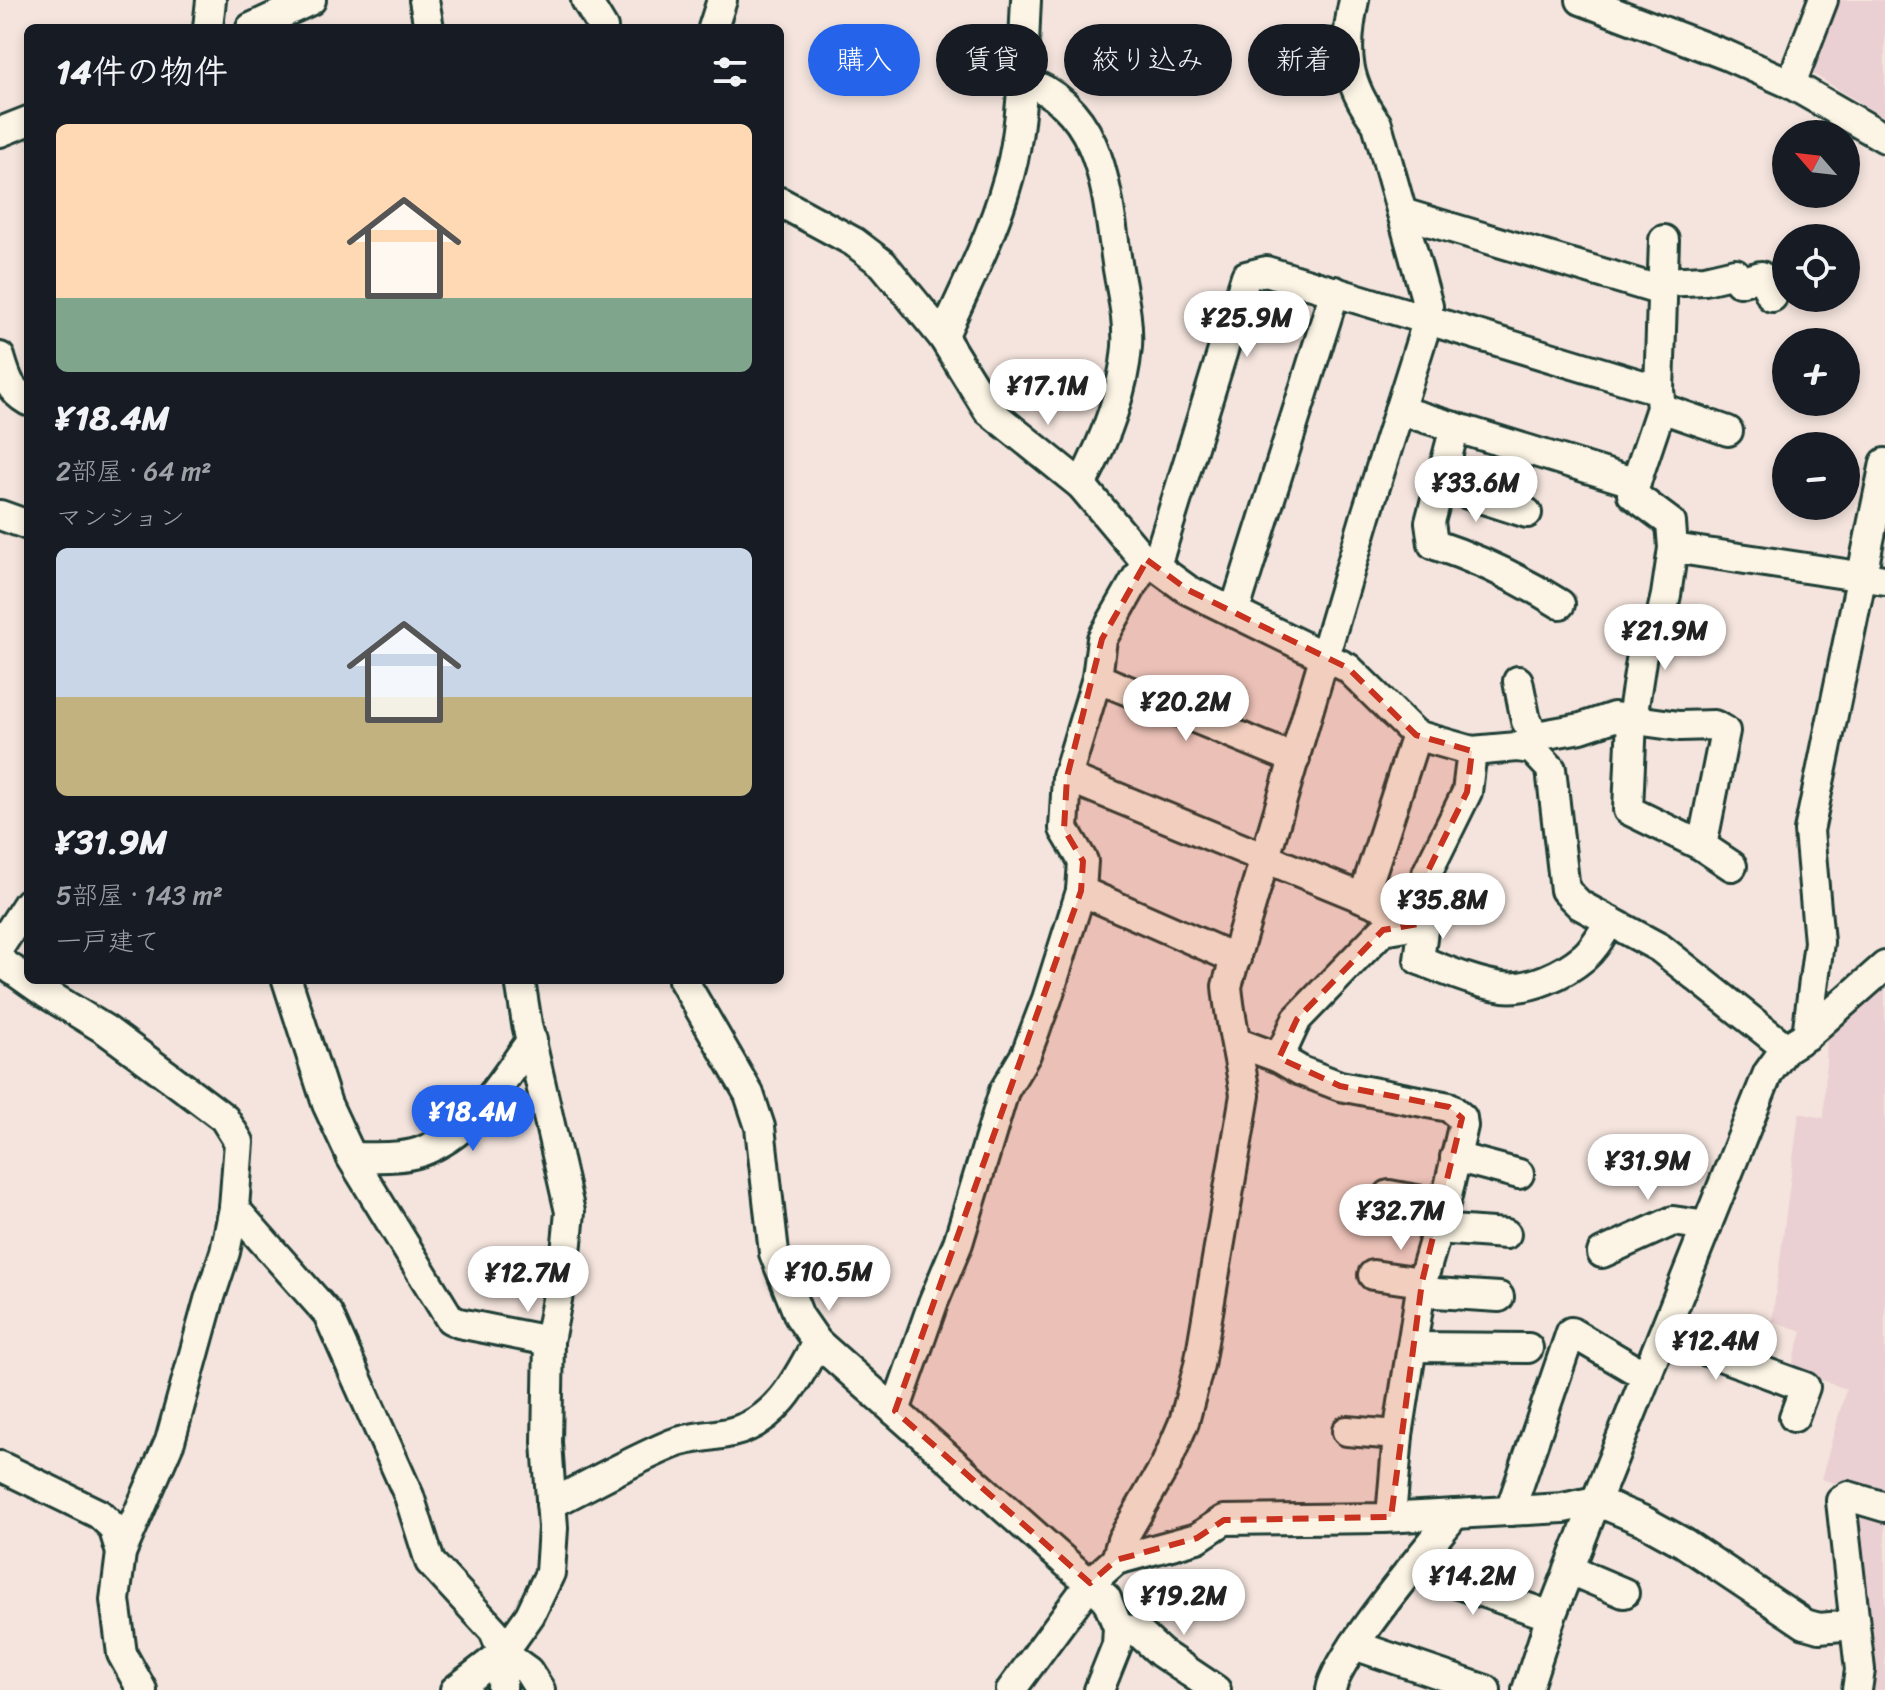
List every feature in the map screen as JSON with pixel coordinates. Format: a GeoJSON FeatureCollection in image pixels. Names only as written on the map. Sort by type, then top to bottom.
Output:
{"type":"FeatureCollection","features":[{"type":"Feature","properties":{"kind":"street"},"geometry":{"type":"LineString","coordinates":[[208,24],[211,0]]}},
{"type":"Feature","properties":{"kind":"street"},"geometry":{"type":"LineString","coordinates":[[260,24],[311,0]]}},
{"type":"Feature","properties":{"kind":"street"},"geometry":{"type":"LineString","coordinates":[[424,0],[428,24]]}},
{"type":"Feature","properties":{"kind":"street"},"geometry":{"type":"LineString","coordinates":[[586,0],[601,24]]}},
{"type":"Feature","properties":{"kind":"street"},"geometry":{"type":"LineString","coordinates":[[714,24],[722,0]]}},
{"type":"Feature","properties":{"kind":"street"},"geometry":{"type":"LineString","coordinates":[[1025,24],[1026,0]]}},
{"type":"Feature","properties":{"kind":"street"},"geometry":{"type":"LineString","coordinates":[[1116,1560],[1122,1540],[1166,1464],[1184,1422],[1199,1365],[1245,1095],[1227,986],[1428,319],[1428,306],[1377,124],[1359,101],[1352,80],[1347,54],[1354,0]]}},
{"type":"Feature","properties":{"kind":"street"},"geometry":{"type":"LineString","coordinates":[[1581,0],[1726,55],[1791,84],[1885,138]]}},
{"type":"Feature","properties":{"kind":"street"},"geometry":{"type":"LineString","coordinates":[[1791,84],[1823,0]]}},
{"type":"Feature","properties":{"kind":"street"},"geometry":{"type":"LineString","coordinates":[[1048,93],[1071,111],[1095,146],[1126,304],[1127,347],[1113,417],[1081,485]]}},
{"type":"Feature","properties":{"kind":"street"},"geometry":{"type":"LineString","coordinates":[[943,337],[990,233],[1002,197],[1013,160],[1020,96]]}},
{"type":"Feature","properties":{"kind":"street"},"geometry":{"type":"LineString","coordinates":[[0,132],[24,123]]}},
{"type":"Feature","properties":{"kind":"street"},"geometry":{"type":"LineString","coordinates":[[784,204],[854,242],[883,264],[943,337],[988,410],[1081,485],[1140,555],[1188,590],[1348,668],[1416,735],[1472,751],[1517,747],[1614,717],[1679,726],[1714,725],[1725,731],[1702,846]]}},
{"type":"Feature","properties":{"kind":"street"},"geometry":{"type":"LineString","coordinates":[[1402,213],[1662,287],[1735,273],[1739,282],[1761,276],[1772,297]]}},
{"type":"Feature","properties":{"kind":"street"},"geometry":{"type":"LineString","coordinates":[[1664,240],[1660,399],[1632,494],[1671,523],[1673,548],[1661,617],[1642,654],[1632,719],[1628,810],[1702,846],[1732,866]]}},
{"type":"Feature","properties":{"kind":"street"},"geometry":{"type":"LineString","coordinates":[[895,1411],[958,1243],[1004,1091],[1026,1054],[1081,891],[1083,861],[1064,829],[1067,777],[1097,678],[1102,639],[1151,563],[1246,276],[1266,271],[1428,319],[1660,399],[1728,431]]}},
{"type":"Feature","properties":{"kind":"street"},"geometry":{"type":"LineString","coordinates":[[1234,613],[1335,291]]}},
{"type":"Feature","properties":{"kind":"street"},"geometry":{"type":"LineString","coordinates":[[0,357],[8,384],[24,399]]}},
{"type":"Feature","properties":{"kind":"street"},"geometry":{"type":"LineString","coordinates":[[1399,410],[1636,483]]}},
{"type":"Feature","properties":{"kind":"street"},"geometry":{"type":"LineString","coordinates":[[1455,427],[1430,522],[1433,544],[1480,560],[1560,604]]}},
{"type":"Feature","properties":{"kind":"street"},"geometry":{"type":"LineString","coordinates":[[1797,1042],[1819,942],[1809,831],[1874,578],[1885,463]]}},
{"type":"Feature","properties":{"kind":"street"},"geometry":{"type":"LineString","coordinates":[[1440,485],[1527,513]]}},
{"type":"Feature","properties":{"kind":"street"},"geometry":{"type":"LineString","coordinates":[[0,515],[24,524]]}},
{"type":"Feature","properties":{"kind":"street"},"geometry":{"type":"LineString","coordinates":[[1673,548],[1874,578]]}},
{"type":"Feature","properties":{"kind":"street"},"geometry":{"type":"LineString","coordinates":[[1097,678],[1295,759]]}},
{"type":"Feature","properties":{"kind":"street"},"geometry":{"type":"LineString","coordinates":[[1518,681],[1526,721],[1534,742],[1551,769],[1565,890],[1580,905],[1660,948],[1797,1042]]}},
{"type":"Feature","properties":{"kind":"street"},"geometry":{"type":"LineString","coordinates":[[1363,898],[1416,735]]}},
{"type":"Feature","properties":{"kind":"street"},"geometry":{"type":"LineString","coordinates":[[1472,751],[1467,792],[1427,873],[1419,960],[1457,975],[1502,987],[1523,987],[1560,973],[1584,957],[1610,921]]}},
{"type":"Feature","properties":{"kind":"street"},"geometry":{"type":"LineString","coordinates":[[1067,777],[1424,923]]}},
{"type":"Feature","properties":{"kind":"street"},"geometry":{"type":"LineString","coordinates":[[1081,891],[1236,959]]}},
{"type":"Feature","properties":{"kind":"street"},"geometry":{"type":"LineString","coordinates":[[0,946],[24,909]]}},
{"type":"Feature","properties":{"kind":"street"},"geometry":{"type":"LineString","coordinates":[[1279,1058],[1297,1019],[1383,930],[1424,923]]}},
{"type":"Feature","properties":{"kind":"street"},"geometry":{"type":"LineString","coordinates":[[0,961],[24,978]]}},
{"type":"Feature","properties":{"kind":"street"},"geometry":{"type":"LineString","coordinates":[[1527,1690],[1551,1616],[1768,1073],[1797,1042],[1885,966]]}},
{"type":"Feature","properties":{"kind":"street"},"geometry":{"type":"LineString","coordinates":[[33,984],[106,1030],[224,1118],[239,1142],[234,1208],[225,1252],[170,1441],[121,1553],[115,1600],[122,1654],[142,1690]]}},
{"type":"Feature","properties":{"kind":"street"},"geometry":{"type":"LineString","coordinates":[[288,984],[327,1104],[351,1157],[450,1319],[549,1341]]}},
{"type":"Feature","properties":{"kind":"street"},"geometry":{"type":"LineString","coordinates":[[455,1690],[503,1653],[530,1615],[550,1573],[553,1528],[547,1442],[549,1341],[566,1253],[570,1212],[521,984]]}},
{"type":"Feature","properties":{"kind":"street"},"geometry":{"type":"LineString","coordinates":[[685,984],[749,1094],[760,1127],[774,1253],[799,1316],[817,1342],[1106,1598],[1118,1627],[1117,1645],[1099,1690]]}},
{"type":"Feature","properties":{"kind":"street"},"geometry":{"type":"LineString","coordinates":[[351,1157],[418,1153],[446,1140],[470,1123],[532,1040]]}},
{"type":"Feature","properties":{"kind":"street"},"geometry":{"type":"LineString","coordinates":[[1236,1042],[1340,1086],[1449,1107],[1462,1118],[1463,1126],[1441,1217],[1421,1287],[1398,1435],[1391,1517]]}},
{"type":"Feature","properties":{"kind":"street"},"geometry":{"type":"LineString","coordinates":[[1455,1157],[1519,1174]]}},
{"type":"Feature","properties":{"kind":"street"},"geometry":{"type":"LineString","coordinates":[[1389,1195],[1441,1217],[1506,1234]]}},
{"type":"Feature","properties":{"kind":"street"},"geometry":{"type":"LineString","coordinates":[[234,1208],[328,1314],[409,1496],[430,1562],[494,1631],[503,1653],[502,1690]]}},
{"type":"Feature","properties":{"kind":"street"},"geometry":{"type":"LineString","coordinates":[[1602,1253],[1673,1221],[1707,1226]]}},
{"type":"Feature","properties":{"kind":"street"},"geometry":{"type":"LineString","coordinates":[[1373,1275],[1421,1287],[1499,1297]]}},
{"type":"Feature","properties":{"kind":"street"},"geometry":{"type":"LineString","coordinates":[[1510,1511],[1571,1332],[1632,1368],[1648,1373]]}},
{"type":"Feature","properties":{"kind":"street"},"geometry":{"type":"LineString","coordinates":[[1663,1335],[1805,1387],[1794,1417]]}},
{"type":"Feature","properties":{"kind":"street"},"geometry":{"type":"LineString","coordinates":[[551,1504],[674,1444],[731,1432],[756,1423],[793,1387],[817,1342]]}},
{"type":"Feature","properties":{"kind":"street"},"geometry":{"type":"LineString","coordinates":[[1412,1347],[1528,1348]]}},
{"type":"Feature","properties":{"kind":"street"},"geometry":{"type":"LineString","coordinates":[[1347,1431],[1398,1435]]}},
{"type":"Feature","properties":{"kind":"street"},"geometry":{"type":"LineString","coordinates":[[0,1466],[99,1514],[113,1527],[121,1553]]}},
{"type":"Feature","properties":{"kind":"street"},"geometry":{"type":"LineString","coordinates":[[1857,1690],[1860,1670],[1841,1501],[1848,1496],[1885,1507]]}},
{"type":"Feature","properties":{"kind":"street"},"geometry":{"type":"LineString","coordinates":[[1011,1690],[1090,1583],[1116,1560],[1197,1538],[1224,1520],[1455,1514],[1563,1508],[1596,1501],[1634,1516],[1684,1543],[1805,1624],[1819,1628],[1854,1625]]}},
{"type":"Feature","properties":{"kind":"street"},"geometry":{"type":"LineString","coordinates":[[1331,1690],[1332,1682],[1354,1645],[1455,1514]]}},
{"type":"Feature","properties":{"kind":"street"},"geometry":{"type":"LineString","coordinates":[[1412,1568],[1551,1616]]}},
{"type":"Feature","properties":{"kind":"street"},"geometry":{"type":"LineString","coordinates":[[1570,1570],[1624,1593]]}},
{"type":"Feature","properties":{"kind":"street"},"geometry":{"type":"LineString","coordinates":[[1118,1627],[1138,1632],[1161,1653],[1216,1690]]}},
{"type":"Feature","properties":{"kind":"street"},"geometry":{"type":"LineString","coordinates":[[1354,1645],[1486,1690]]}},
{"type":"Feature","properties":{"kind":"street"},"geometry":{"type":"LineString","coordinates":[[503,1653],[528,1671],[540,1690]]}},
{"type":"Feature","properties":{"kind":"highlighted area"},"geometry":{"type":"Polygon","coordinates":[[[1147,560],[1188,590],[1348,668],[1416,735],[1472,751],[1467,792],[1427,873],[1424,923],[1383,930],[1297,1019],[1279,1058],[1340,1086],[1449,1107],[1462,1118],[1422,1282],[1391,1517],[1224,1520],[1197,1538],[1116,1560],[1090,1583],[895,1411],[1081,891],[1083,861],[1064,829],[1067,777],[1102,639],[1147,560]]]}},
{"type":"Feature","properties":{"kind":"shaded area"},"geometry":{"type":"Polygon","coordinates":[[[1838,0],[1885,0],[1885,118],[1813,74],[1838,0]]]}},
{"type":"Feature","properties":{"kind":"shaded area"},"geometry":{"type":"Polygon","coordinates":[[[1885,982],[1885,1498],[1821,1479],[1846,1389],[1791,1369],[1802,1331],[1772,1321],[1799,1113],[1824,1118],[1827,1035],[1885,982]]]}},
{"type":"Feature","properties":{"kind":"shaded area"},"geometry":{"type":"Polygon","coordinates":[[[1855,1503],[1885,1512],[1885,1690],[1864,1690],[1855,1503]]]}}]}
